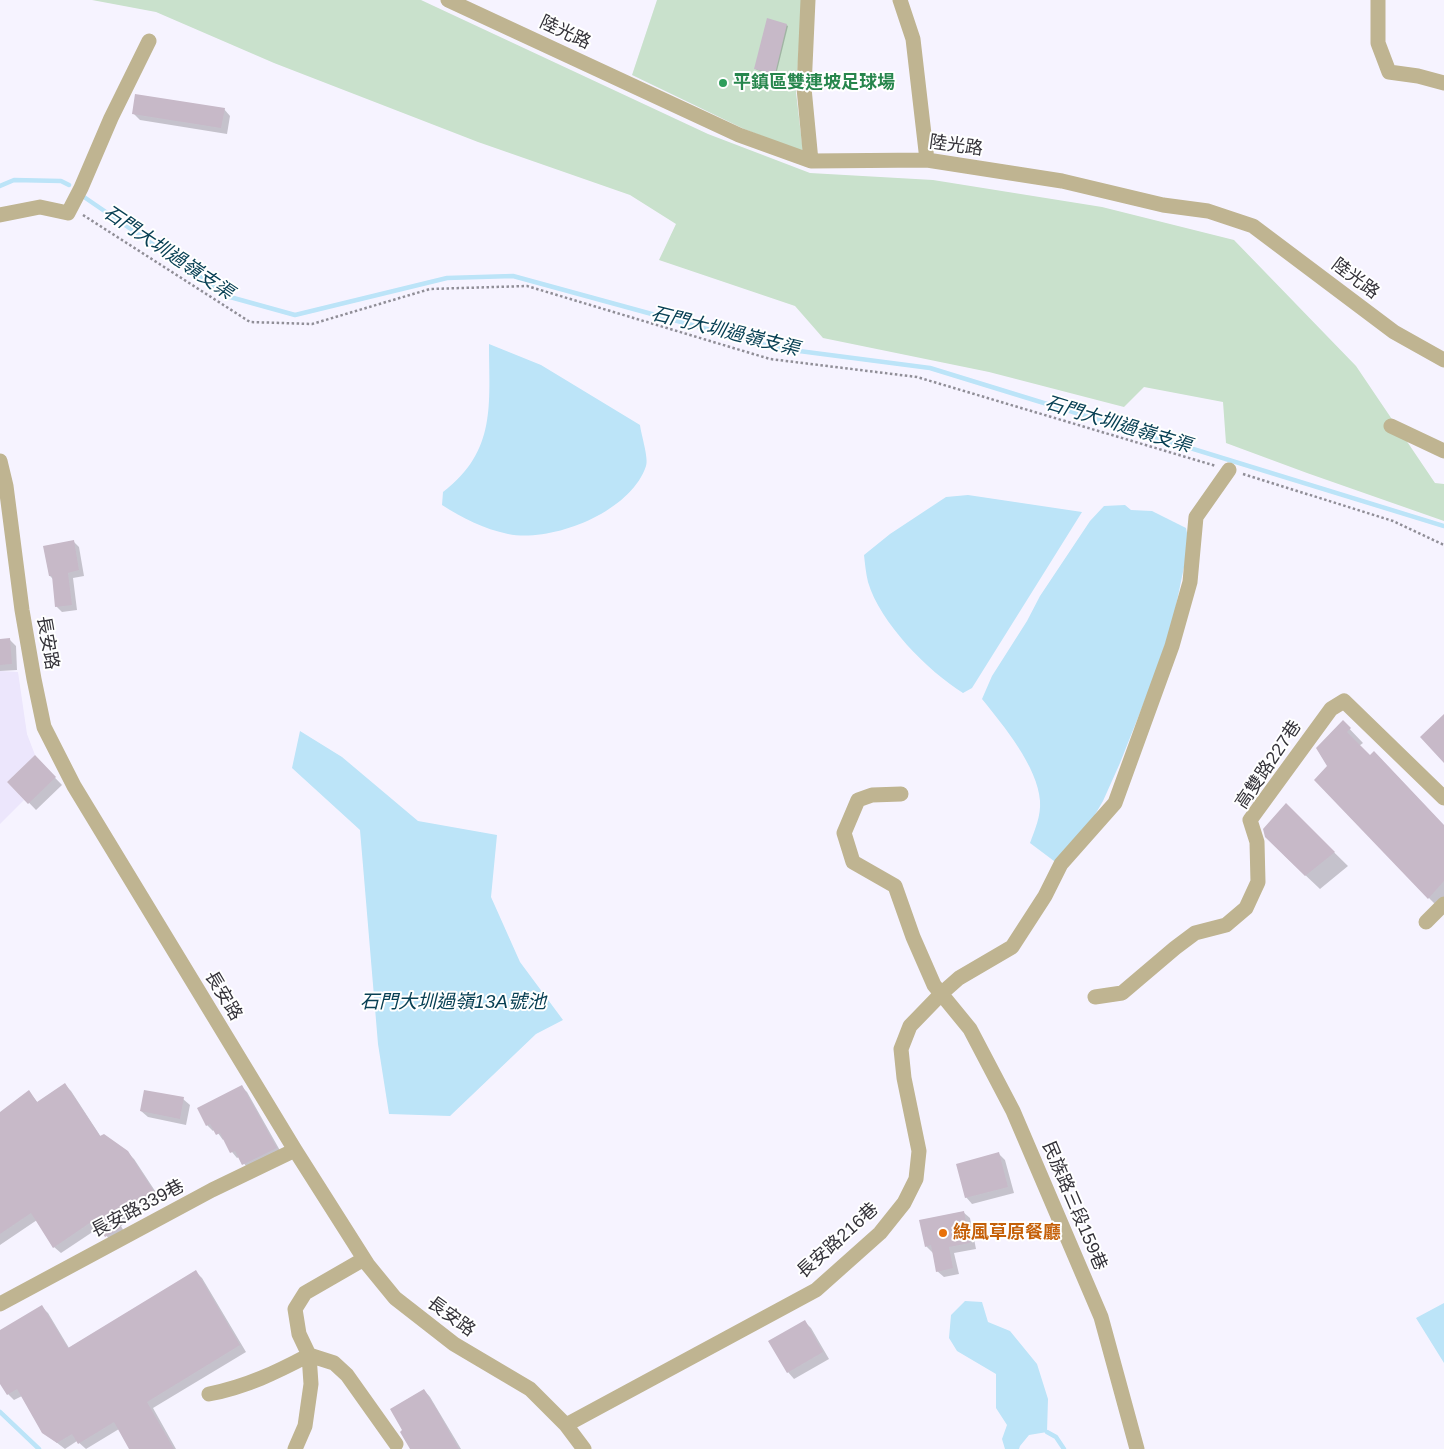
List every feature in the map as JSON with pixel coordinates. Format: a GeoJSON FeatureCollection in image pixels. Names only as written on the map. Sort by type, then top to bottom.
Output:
{"type":"FeatureCollection","features":[{"type":"Feature","properties":{"kind":"street","name":"陸光路"},"geometry":{"type":"LineString","coordinates":[[448,0],[739,135],[810,161],[927,160],[1062,181],[1163,205],[1208,211],[1253,226],[1394,332],[1444,360]]}},
{"type":"Feature","properties":{"kind":"street"},"geometry":{"type":"LineString","coordinates":[[808,0],[804,88],[810,161]]}},
{"type":"Feature","properties":{"kind":"street"},"geometry":{"type":"LineString","coordinates":[[900,0],[913,39],[927,160]]}},
{"type":"Feature","properties":{"kind":"street"},"geometry":{"type":"LineString","coordinates":[[1378,0],[1378,43],[1389,72],[1444,82]]}},
{"type":"Feature","properties":{"kind":"street"},"geometry":{"type":"LineString","coordinates":[[0,216],[40,207],[68,213],[111,118],[149,41]]}},
{"type":"Feature","properties":{"kind":"street"},"geometry":{"type":"LineString","coordinates":[[1391,426],[1444,451]]}},
{"type":"Feature","properties":{"kind":"street","name":"長安路"},"geometry":{"type":"LineString","coordinates":[[0,461],[6,486],[22,610],[44,727],[74,786],[295,1150],[364,1259],[395,1298],[454,1344],[530,1389],[566,1425],[584,1449]]}},
{"type":"Feature","properties":{"kind":"street","name":"長安路216巷"},"geometry":{"type":"LineString","coordinates":[[566,1425],[816,1290],[880,1233],[904,1203],[916,1179],[919,1151],[904,1078],[901,1049],[910,1026],[959,978],[1012,947],[1045,896],[1061,864],[1115,803],[1172,646],[1190,582],[1196,517],[1229,470]]}},
{"type":"Feature","properties":{"kind":"street","name":"高雙路227巷"},"geometry":{"type":"LineString","coordinates":[[1095,997],[1122,993],[1195,933],[1226,925],[1246,908],[1258,882],[1257,842],[1250,820],[1331,709],[1344,701],[1444,798]]}},
{"type":"Feature","properties":{"kind":"street","name":"民族路三段159巷"},"geometry":{"type":"LineString","coordinates":[[901,794],[872,795],[858,800],[844,833],[853,862],[895,886],[934,985],[970,1029],[1013,1111],[1101,1318],[1137,1449]]}},
{"type":"Feature","properties":{"kind":"street"},"geometry":{"type":"LineString","coordinates":[[1426,922],[1444,904]]}},
{"type":"Feature","properties":{"kind":"street","name":"長安路339巷"},"geometry":{"type":"LineString","coordinates":[[0,1304],[212,1190],[295,1150]]}},
{"type":"Feature","properties":{"kind":"street"},"geometry":{"type":"LineString","coordinates":[[295,1449],[305,1426],[311,1384],[309,1355],[299,1334],[295,1309],[305,1293],[364,1259]]}},
{"type":"Feature","properties":{"kind":"street"},"geometry":{"type":"LineString","coordinates":[[209,1394],[234,1390],[274,1374],[309,1355],[334,1363],[347,1375],[396,1444]]}},
{"type":"Feature","properties":{"kind":"path"},"geometry":{"type":"LineString","coordinates":[[71,207],[250,322],[312,324],[430,289],[527,286],[770,359],[917,377],[1393,521],[1444,545]]}},
{"type":"Feature","properties":{"kind":"shaded area"},"geometry":{"type":"Polygon","coordinates":[[[0,671],[18,672],[27,734],[35,755],[7,782],[24,800],[0,824],[0,671]]]}},
{"type":"Feature","properties":{"kind":"green space"},"geometry":{"type":"Polygon","coordinates":[[[92,0],[421,0],[708,134],[810,173],[933,180],[1102,207],[1234,240],[1356,366],[1435,483],[1444,484],[1444,521],[1226,443],[1223,402],[1144,387],[1124,407],[989,372],[823,338],[795,306],[659,260],[676,224],[630,195],[478,142],[274,63],[156,12],[92,0]]]}},
{"type":"Feature","properties":{"kind":"green space","name":"平鎮區雙連坡足球場"},"geometry":{"type":"Polygon","coordinates":[[[657,0],[802,0],[796,92],[803,152],[744,129],[632,75],[657,0]]]}},
{"type":"Feature","properties":{"kind":"water"},"geometry":{"type":"Polygon","coordinates":[[[489,344],[541,365],[640,425],[647,463],[638,482],[624,497],[588,521],[567,529],[526,536],[490,529],[465,519],[442,505],[443,492],[473,460],[481,443],[489,406],[489,344]]]}},
{"type":"Feature","properties":{"kind":"water"},"geometry":{"type":"Polygon","coordinates":[[[968,495],[1082,512],[972,688],[963,693],[949,684],[921,659],[907,645],[883,614],[868,582],[864,555],[890,534],[946,497],[968,495]]]}},
{"type":"Feature","properties":{"kind":"water"},"geometry":{"type":"Polygon","coordinates":[[[1125,505],[1131,510],[1152,511],[1186,528],[1189,543],[1173,620],[1156,672],[1120,763],[1103,801],[1086,830],[1058,864],[1030,843],[1040,812],[1038,788],[1033,774],[1018,747],[982,699],[992,676],[1027,621],[1040,596],[1090,521],[1104,506],[1125,505]]]}},
{"type":"Feature","properties":{"kind":"water","name":"石門大圳過嶺13A號池"},"geometry":{"type":"Polygon","coordinates":[[[300,731],[342,757],[418,821],[497,835],[491,897],[520,962],[563,1020],[536,1034],[450,1116],[389,1114],[378,1044],[360,830],[292,768],[300,731]]]}},
{"type":"Feature","properties":{"kind":"water"},"geometry":{"type":"Polygon","coordinates":[[[965,1301],[982,1302],[988,1322],[1010,1331],[1037,1364],[1048,1399],[1047,1432],[1029,1435],[1019,1449],[1005,1449],[1002,1439],[1007,1425],[996,1408],[996,1374],[957,1351],[949,1338],[951,1315],[965,1301]]]}},
{"type":"Feature","properties":{"kind":"water"},"geometry":{"type":"Polygon","coordinates":[[[1444,1303],[1444,1363],[1416,1318],[1444,1303]]]}},
{"type":"Feature","properties":{"kind":"building"},"geometry":{"type":"Polygon","coordinates":[[[767,18],[787,24],[775,74],[754,69],[767,18]]]}},
{"type":"Feature","properties":{"kind":"building"},"geometry":{"type":"Polygon","coordinates":[[[135,94],[225,108],[221,128],[132,114],[135,94]]]}},
{"type":"Feature","properties":{"kind":"building"},"geometry":{"type":"Polygon","coordinates":[[[74,540],[79,570],[68,573],[72,605],[55,607],[52,576],[49,576],[43,546],[74,540]]]}},
{"type":"Feature","properties":{"kind":"building"},"geometry":{"type":"Polygon","coordinates":[[[10,638],[12,664],[0,665],[0,639],[10,638]]]}},
{"type":"Feature","properties":{"kind":"building"},"geometry":{"type":"Polygon","coordinates":[[[1444,714],[1444,763],[1420,737],[1444,714]]]}},
{"type":"Feature","properties":{"kind":"building"},"geometry":{"type":"Polygon","coordinates":[[[1343,720],[1351,728],[1347,732],[1370,755],[1374,751],[1444,825],[1444,881],[1428,899],[1314,780],[1327,766],[1316,748],[1343,720]]]}},
{"type":"Feature","properties":{"kind":"building"},"geometry":{"type":"Polygon","coordinates":[[[35,755],[56,777],[28,804],[7,782],[35,755]]]}},
{"type":"Feature","properties":{"kind":"building"},"geometry":{"type":"Polygon","coordinates":[[[1286,803],[1335,852],[1305,876],[1265,837],[1263,829],[1286,803]]]}},
{"type":"Feature","properties":{"kind":"building"},"geometry":{"type":"Polygon","coordinates":[[[65,1083],[100,1136],[104,1134],[128,1151],[155,1193],[115,1219],[121,1228],[105,1237],[94,1220],[53,1248],[31,1213],[0,1234],[0,1112],[29,1090],[37,1102],[65,1083]]]}},
{"type":"Feature","properties":{"kind":"building"},"geometry":{"type":"Polygon","coordinates":[[[242,1085],[277,1148],[242,1165],[235,1151],[230,1153],[220,1133],[216,1135],[210,1124],[206,1126],[197,1108],[242,1085]]]}},
{"type":"Feature","properties":{"kind":"building"},"geometry":{"type":"Polygon","coordinates":[[[144,1090],[184,1097],[180,1119],[140,1111],[144,1090]]]}},
{"type":"Feature","properties":{"kind":"building"},"geometry":{"type":"Polygon","coordinates":[[[999,1152],[1008,1187],[965,1198],[956,1164],[999,1152]]]}},
{"type":"Feature","properties":{"kind":"building"},"geometry":{"type":"Polygon","coordinates":[[[964,1211],[970,1243],[949,1247],[953,1268],[936,1272],[931,1245],[925,1247],[919,1220],[964,1211]]]}},
{"type":"Feature","properties":{"kind":"building"},"geometry":{"type":"Polygon","coordinates":[[[196,1270],[240,1345],[147,1402],[174,1449],[129,1449],[114,1422],[78,1444],[72,1434],[57,1443],[42,1433],[17,1389],[7,1395],[0,1384],[0,1330],[42,1305],[68,1348],[196,1270]]]}},
{"type":"Feature","properties":{"kind":"building"},"geometry":{"type":"Polygon","coordinates":[[[805,1320],[823,1352],[787,1373],[768,1341],[805,1320]]]}},
{"type":"Feature","properties":{"kind":"building"},"geometry":{"type":"Polygon","coordinates":[[[424,1389],[459,1449],[410,1449],[400,1432],[402,1430],[390,1409],[424,1389]]]}},
{"type":"Feature","properties":{"kind":"waterway","name":"石門大圳過嶺支渠"},"geometry":{"type":"LineString","coordinates":[[0,186],[14,180],[61,181],[69,185]]}},
{"type":"Feature","properties":{"kind":"waterway","name":"石門大圳過嶺支渠"},"geometry":{"type":"LineString","coordinates":[[84,197],[230,297],[295,315],[447,278],[513,276],[776,348],[930,368],[1444,526]]}},
{"type":"Feature","properties":{"kind":"waterway"},"geometry":{"type":"LineString","coordinates":[[0,1412],[39,1449]]}},
{"type":"Feature","properties":{"kind":"waterway"},"geometry":{"type":"LineString","coordinates":[[1047,1432],[1056,1437],[1064,1449]]}},
{"type":"Feature","properties":{"kind":"place","name":"平鎮區雙連坡足球場"},"geometry":{"type":"Point","coordinates":[723,83]}},
{"type":"Feature","properties":{"kind":"place","name":"綠風草原餐廳"},"geometry":{"type":"Point","coordinates":[943,1233]}}]}
